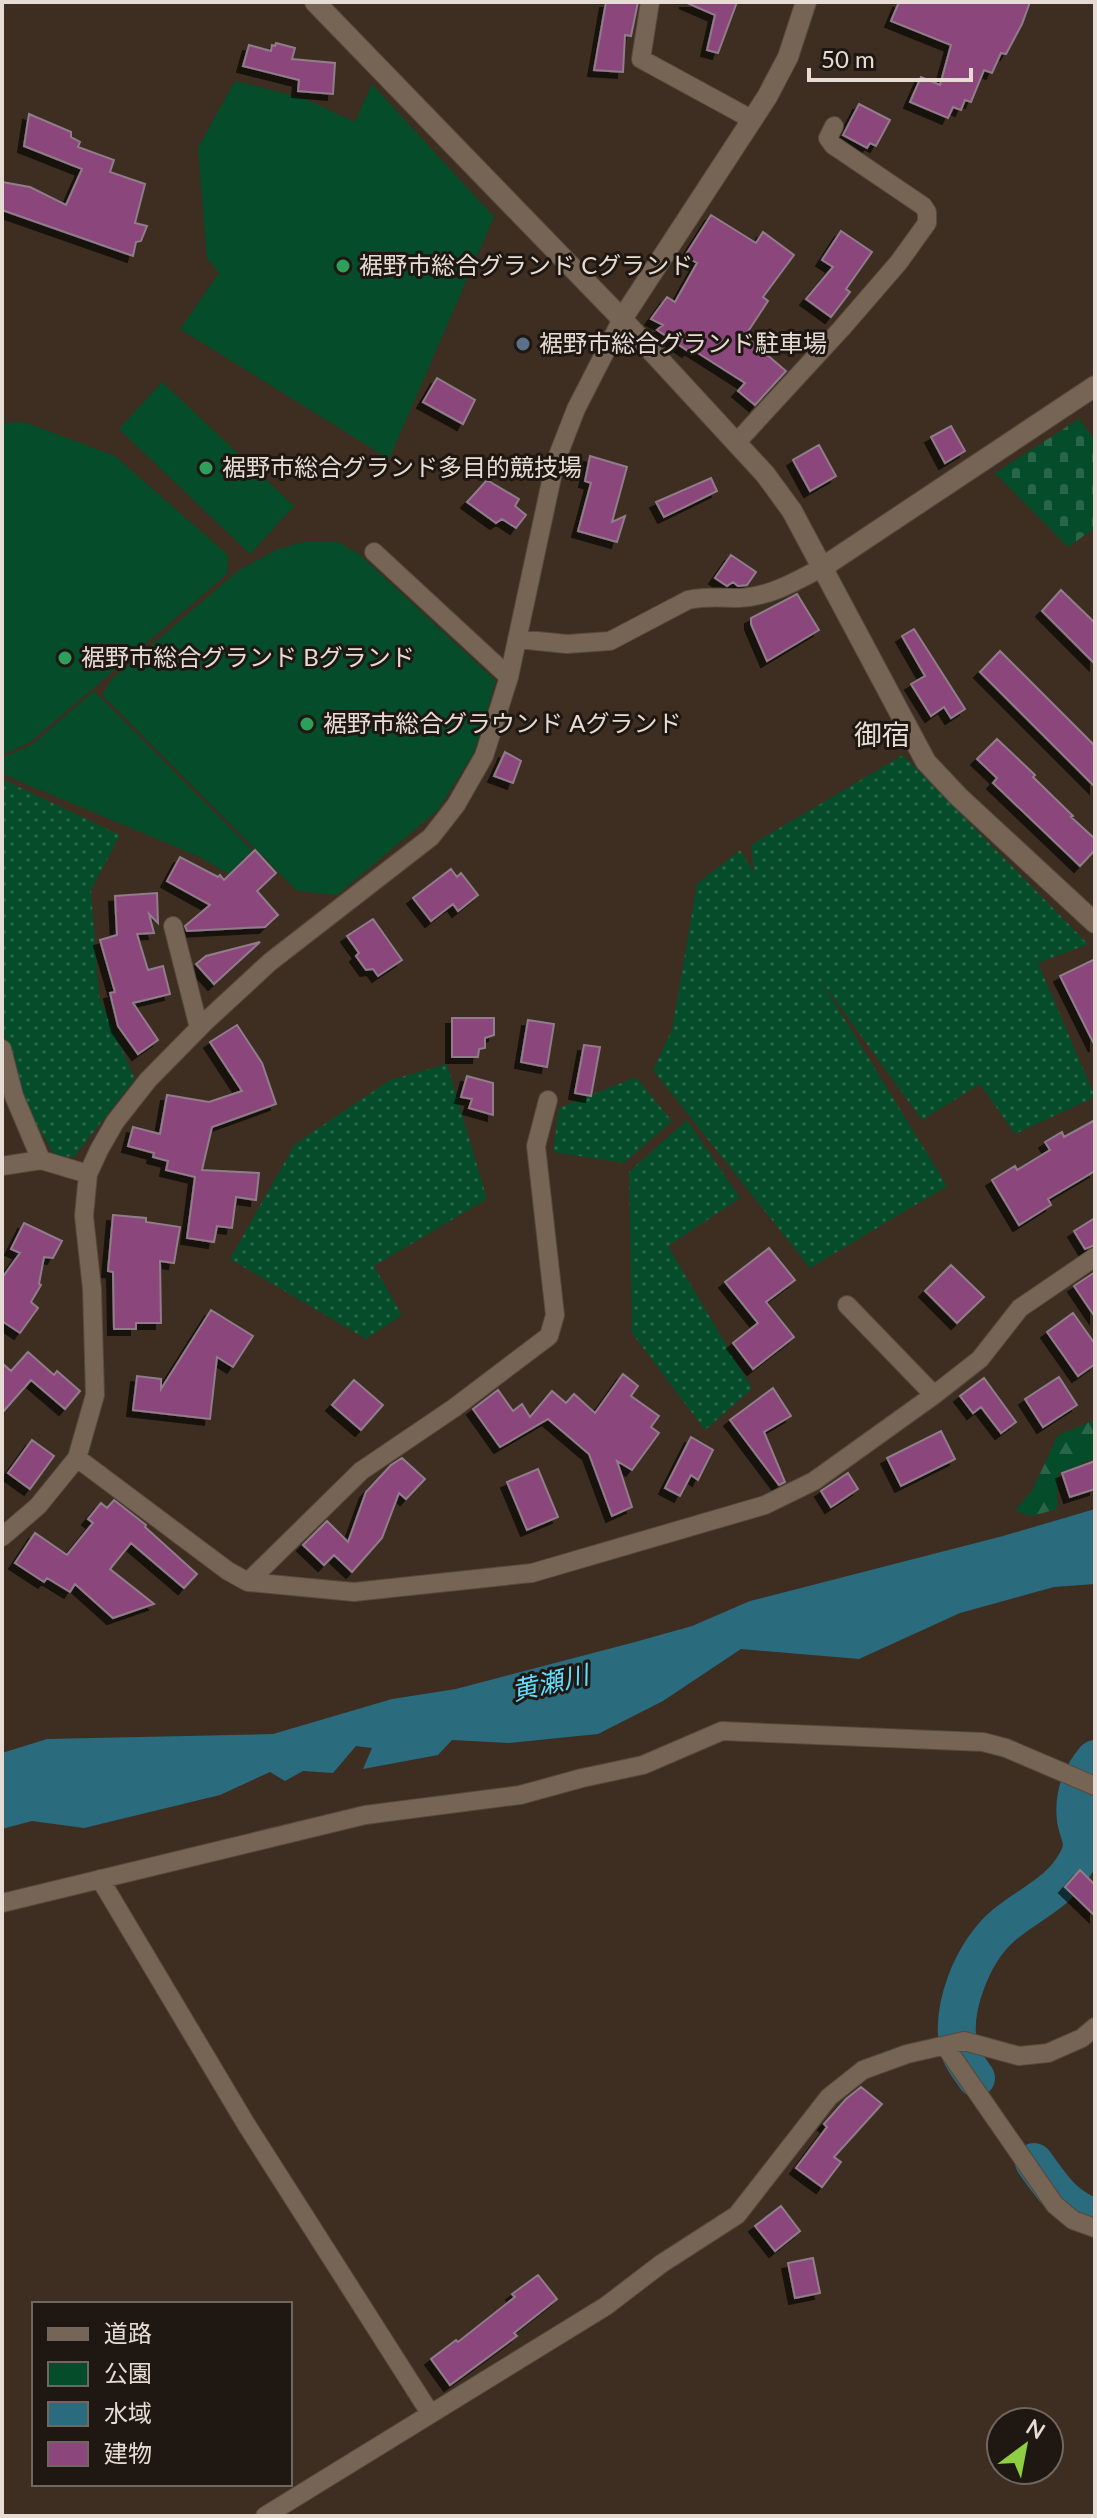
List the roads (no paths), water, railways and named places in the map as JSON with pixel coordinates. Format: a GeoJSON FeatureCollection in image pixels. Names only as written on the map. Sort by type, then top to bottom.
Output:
{"type":"FeatureCollection","features":[{"type":"Feature","properties":{"kind":"street"},"geometry":{"type":"LineString","coordinates":[[315,2],[622,319],[765,474],[792,511],[926,762],[959,797],[1091,912]]}},
{"type":"Feature","properties":{"kind":"street"},"geometry":{"type":"LineString","coordinates":[[650,2],[641,59],[753,120]]}},
{"type":"Feature","properties":{"kind":"street"},"geometry":{"type":"LineString","coordinates":[[2,1537],[38,1506],[77,1458],[95,1395],[92,1289],[84,1216],[88,1174],[115,1122],[148,1080],[199,1028],[270,962],[431,837],[456,805],[484,756],[509,677],[555,463],[576,409],[622,319],[753,120],[788,57],[806,2]]}},
{"type":"Feature","properties":{"kind":"street"},"geometry":{"type":"LineString","coordinates":[[736,443],[842,328],[899,262],[927,223],[927,212],[923,206],[833,145],[828,138],[834,126]]}},
{"type":"Feature","properties":{"kind":"street"},"geometry":{"type":"LineString","coordinates":[[517,639],[567,644],[610,641],[688,600],[701,597],[742,598],[774,592],[823,567],[1095,386]]}},
{"type":"Feature","properties":{"kind":"street"},"geometry":{"type":"LineString","coordinates":[[374,552],[509,677]]}},
{"type":"Feature","properties":{"kind":"street"},"geometry":{"type":"LineString","coordinates":[[173,926],[199,1028]]}},
{"type":"Feature","properties":{"kind":"street"},"geometry":{"type":"LineString","coordinates":[[2,1049],[14,1096],[41,1160]]}},
{"type":"Feature","properties":{"kind":"street"},"geometry":{"type":"LineString","coordinates":[[248,1582],[361,1471],[454,1408],[549,1336],[555,1315],[536,1146],[548,1100]]}},
{"type":"Feature","properties":{"kind":"street"},"geometry":{"type":"LineString","coordinates":[[2,1166],[41,1160],[88,1174]]}},
{"type":"Feature","properties":{"kind":"street"},"geometry":{"type":"LineString","coordinates":[[77,1458],[228,1571],[248,1582],[354,1592],[532,1573],[765,1505],[814,1481],[980,1359],[1020,1308],[1095,1257]]}},
{"type":"Feature","properties":{"kind":"street"},"geometry":{"type":"LineString","coordinates":[[847,1305],[934,1395]]}},
{"type":"Feature","properties":{"kind":"street"},"geometry":{"type":"LineString","coordinates":[[2,1903],[365,1815],[520,1795],[643,1765],[722,1731],[983,1742],[1006,1748],[1087,1782]]}},
{"type":"Feature","properties":{"kind":"street"},"geometry":{"type":"LineString","coordinates":[[100,1879],[246,2124],[430,2413]]}},
{"type":"Feature","properties":{"kind":"street"},"geometry":{"type":"LineString","coordinates":[[265,2516],[606,2306],[661,2264],[737,2215],[829,2097],[863,2070],[907,2054],[952,2045],[1019,2056],[1048,2053],[1082,2038],[1095,2027]]}},
{"type":"Feature","properties":{"kind":"street"},"geometry":{"type":"LineString","coordinates":[[952,2045],[1055,2205],[1073,2220],[1095,2228]]}},
{"type":"Feature","properties":{"kind":"water","name":"黄瀬川"},"geometry":{"type":"Polygon","coordinates":[[[1095,1509],[1095,1584],[1054,1587],[960,1613],[859,1659],[741,1649],[663,1701],[598,1734],[509,1743],[452,1740],[438,1755],[363,1769],[372,1748],[356,1746],[333,1773],[303,1771],[285,1781],[270,1772],[220,1795],[84,1828],[32,1821],[2,1829],[2,1753],[47,1739],[273,1734],[392,1699],[456,1689],[635,1642],[692,1626],[750,1601],[1095,1509]]]}},
{"type":"Feature","properties":{"kind":"waterway"},"geometry":{"type":"LineString","coordinates":[[976,2078],[961,2055],[957,2036],[960,2001],[966,1983],[982,1950],[993,1936],[1062,1881],[1077,1861],[1082,1844],[1075,1811],[1077,1795],[1085,1773],[1095,1759]]}},
{"type":"Feature","properties":{"kind":"waterway"},"geometry":{"type":"LineString","coordinates":[[1034,2162],[1067,2202],[1095,2218]]}},
{"type":"Feature","properties":{"kind":"place","name":"裾野市総合グランド Cグランド"},"geometry":{"type":"Point","coordinates":[343,266]}},
{"type":"Feature","properties":{"kind":"place","name":"裾野市総合グランド駐車場"},"geometry":{"type":"Point","coordinates":[523,344]}},
{"type":"Feature","properties":{"kind":"place","name":"裾野市総合グランド多目的競技場"},"geometry":{"type":"Point","coordinates":[206,468]}},
{"type":"Feature","properties":{"kind":"place","name":"裾野市総合グランド Bグランド"},"geometry":{"type":"Point","coordinates":[65,658]}},
{"type":"Feature","properties":{"kind":"place","name":"裾野市総合グラウンド Aグランド"},"geometry":{"type":"Point","coordinates":[307,724]}},
{"type":"Feature","properties":{"kind":"district","name":"御宿"},"geometry":{"type":"Point","coordinates":[882,735]}}]}
